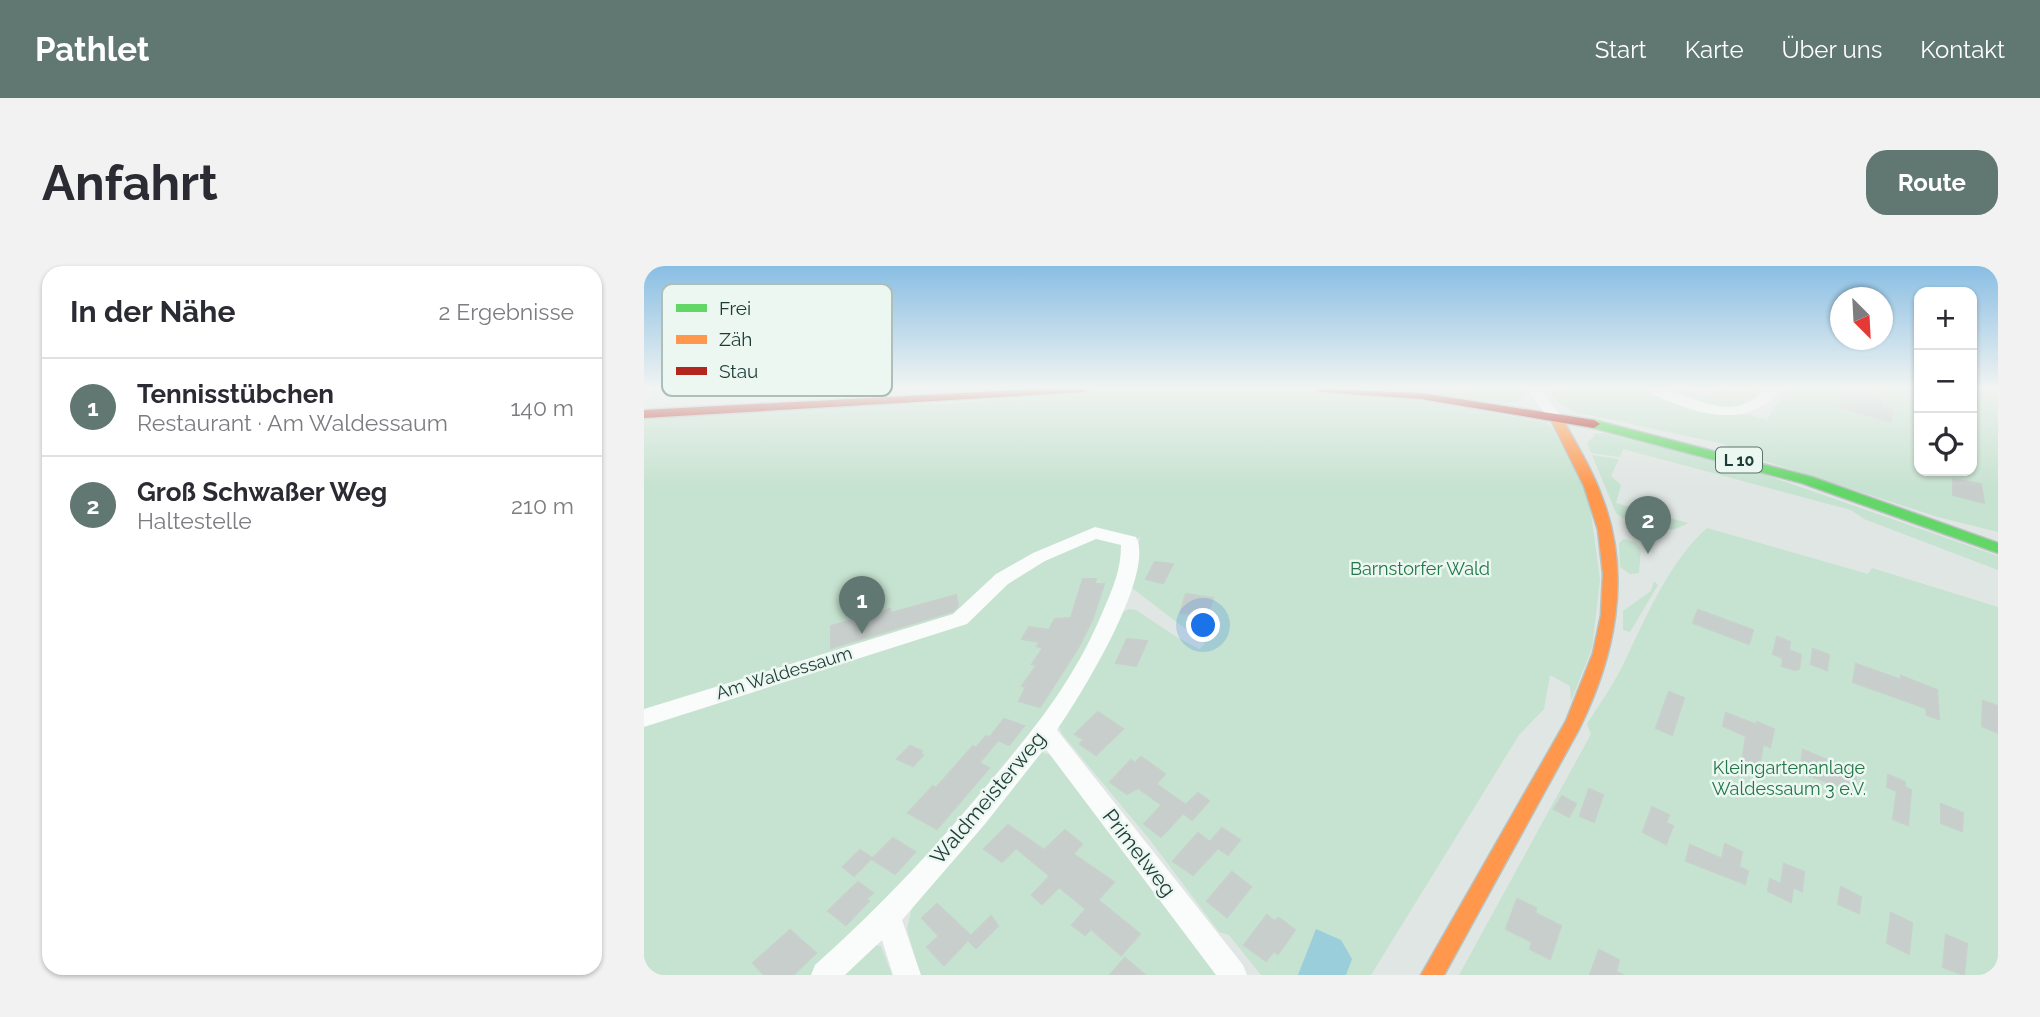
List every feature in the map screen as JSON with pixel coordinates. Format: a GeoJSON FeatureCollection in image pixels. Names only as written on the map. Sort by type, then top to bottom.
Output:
{"type":"FeatureCollection","features":[{"type":"Feature","properties":{"kind":"main road"},"geometry":{"type":"LineString","coordinates":[[1432,975],[1581,712],[1603,654],[1611,586],[1605,530],[1593,489],[1558,422]]}},
{"type":"Feature","properties":{"kind":"main road","name":"L 10"},"geometry":{"type":"LineString","coordinates":[[1582,422],[1736,459],[1881,505]]}},
{"type":"Feature","properties":{"kind":"main road"},"geometry":{"type":"LineString","coordinates":[[1881,505],[1998,537]]}},
{"type":"Feature","properties":{"kind":"main road"},"geometry":{"type":"LineString","coordinates":[[1881,505],[1998,548]]}},
{"type":"Feature","properties":{"kind":"street","name":"Am Waldessaum"},"geometry":{"type":"LineString","coordinates":[[644,718],[960,619],[1011,574],[1039,557],[1095,533],[1130,541],[1130,568],[1117,597]]}},
{"type":"Feature","properties":{"kind":"street","name":"Waldmeisterweg"},"geometry":{"type":"LineString","coordinates":[[825,975],[888,916],[977,816],[1045,731],[1081,679],[1117,597]]}},
{"type":"Feature","properties":{"kind":"street","name":"Primelweg"},"geometry":{"type":"LineString","coordinates":[[1045,731],[1233,975]]}},
{"type":"Feature","properties":{"kind":"street"},"geometry":{"type":"LineString","coordinates":[[888,916],[907,975]]}},
{"type":"Feature","properties":{"kind":"green space","name":"Barnstorfer Wald"},"geometry":{"type":"Polygon","coordinates":[[[644,422],[1541,422],[1552,427],[1589,498],[1600,580],[1592,648],[1571,701],[1570,686],[1550,675],[1544,709],[1519,735],[1371,975],[1261,975],[1229,935],[1219,932],[1150,840],[1062,734],[1058,725],[1123,612],[1136,610],[1199,649],[1205,644],[1127,584],[1134,569],[1140,537],[1124,548],[1105,620],[1077,670],[1050,708],[926,856],[859,929],[811,975],[644,975],[644,422]]]}},
{"type":"Feature","properties":{"kind":"green space"},"geometry":{"type":"Polygon","coordinates":[[[1622,422],[1914,422],[1914,476],[1977,476],[1977,422],[1998,422],[1998,532],[1938,517],[1749,456],[1724,444],[1622,422]]]}},
{"type":"Feature","properties":{"kind":"green space"},"geometry":{"type":"Polygon","coordinates":[[[1603,433],[1740,466],[1998,556],[1998,570],[1864,519],[1851,510],[1623,449],[1620,457],[1591,453],[1587,443],[1593,434],[1603,433]]]}},
{"type":"Feature","properties":{"kind":"green space"},"geometry":{"type":"Polygon","coordinates":[[[1592,455],[1619,459],[1611,476],[1621,485],[1616,503],[1688,523],[1662,530],[1620,516],[1616,513],[1592,455]]]}},
{"type":"Feature","properties":{"kind":"green space","name":"Kleingartenanlage Waldessaum 3 e.V."},"geometry":{"type":"Polygon","coordinates":[[[1707,528],[1868,574],[1872,568],[1998,607],[1998,975],[1459,975],[1591,734],[1587,724],[1619,672],[1659,592],[1681,557],[1707,528]]]}},
{"type":"Feature","properties":{"kind":"green space"},"geometry":{"type":"Polygon","coordinates":[[[1624,539],[1635,542],[1641,549],[1639,573],[1630,574],[1620,567],[1619,543],[1624,539]]]}},
{"type":"Feature","properties":{"kind":"green space"},"geometry":{"type":"Polygon","coordinates":[[[1654,581],[1658,585],[1630,632],[1623,630],[1623,611],[1651,591],[1654,581]]]}},
{"type":"Feature","properties":{"kind":"green space"},"geometry":{"type":"Polygon","coordinates":[[[1041,752],[1051,755],[1227,975],[920,975],[907,929],[913,903],[1041,752]]]}},
{"type":"Feature","properties":{"kind":"green space"},"geometry":{"type":"Polygon","coordinates":[[[872,945],[881,946],[892,975],[838,975],[872,945]]]}},
{"type":"Feature","properties":{"kind":"water"},"geometry":{"type":"Polygon","coordinates":[[[1316,929],[1341,940],[1352,959],[1346,975],[1298,975],[1316,929]]]}},
{"type":"Feature","properties":{"kind":"building"},"geometry":{"type":"Polygon","coordinates":[[[1953,479],[1981,484],[1984,503],[1953,495],[1953,479]]]}},
{"type":"Feature","properties":{"kind":"building"},"geometry":{"type":"Polygon","coordinates":[[[1155,562],[1173,564],[1163,583],[1146,579],[1155,562]]]}},
{"type":"Feature","properties":{"kind":"building"},"geometry":{"type":"Polygon","coordinates":[[[1083,579],[1096,579],[1094,584],[1104,584],[1092,620],[1078,648],[1040,707],[1019,701],[1026,687],[1022,686],[1037,665],[1032,664],[1043,648],[1037,646],[1040,642],[1022,639],[1029,627],[1049,630],[1055,619],[1071,618],[1083,579]]]}},
{"type":"Feature","properties":{"kind":"building"},"geometry":{"type":"Polygon","coordinates":[[[1186,594],[1213,598],[1208,615],[1180,613],[1186,594]]]}},
{"type":"Feature","properties":{"kind":"building"},"geometry":{"type":"Polygon","coordinates":[[[956,595],[958,606],[953,611],[831,648],[831,626],[890,609],[891,613],[956,595]]]}},
{"type":"Feature","properties":{"kind":"building"},"geometry":{"type":"Polygon","coordinates":[[[1698,610],[1753,630],[1749,644],[1693,623],[1698,610]]]}},
{"type":"Feature","properties":{"kind":"building"},"geometry":{"type":"Polygon","coordinates":[[[1777,637],[1790,642],[1789,650],[1801,655],[1799,669],[1782,666],[1783,658],[1773,654],[1777,637]]]}},
{"type":"Feature","properties":{"kind":"building"},"geometry":{"type":"Polygon","coordinates":[[[1127,639],[1147,641],[1136,666],[1116,663],[1127,639]]]}},
{"type":"Feature","properties":{"kind":"building"},"geometry":{"type":"Polygon","coordinates":[[[1813,649],[1829,655],[1827,670],[1811,664],[1813,649]]]}},
{"type":"Feature","properties":{"kind":"building"},"geometry":{"type":"Polygon","coordinates":[[[1856,664],[1901,680],[1901,676],[1937,690],[1939,719],[1927,715],[1926,708],[1853,682],[1856,664]]]}},
{"type":"Feature","properties":{"kind":"building"},"geometry":{"type":"Polygon","coordinates":[[[1669,692],[1684,698],[1672,735],[1656,728],[1669,692]]]}},
{"type":"Feature","properties":{"kind":"building"},"geometry":{"type":"Polygon","coordinates":[[[1983,701],[1998,706],[1998,733],[1982,726],[1983,701]]]}},
{"type":"Feature","properties":{"kind":"building"},"geometry":{"type":"Polygon","coordinates":[[[1098,712],[1123,729],[1096,755],[1080,744],[1084,740],[1075,734],[1098,712]]]}},
{"type":"Feature","properties":{"kind":"building"},"geometry":{"type":"Polygon","coordinates":[[[1726,713],[1774,729],[1770,747],[1763,744],[1759,769],[1742,763],[1746,736],[1723,726],[1726,713]]]}},
{"type":"Feature","properties":{"kind":"building"},"geometry":{"type":"Polygon","coordinates":[[[1004,719],[1024,726],[1009,745],[998,740],[979,763],[989,768],[937,829],[908,813],[933,786],[936,788],[973,746],[976,748],[986,736],[990,737],[1004,719]]]}},
{"type":"Feature","properties":{"kind":"building"},"geometry":{"type":"Polygon","coordinates":[[[910,746],[922,751],[920,754],[923,755],[913,766],[897,759],[910,746]]]}},
{"type":"Feature","properties":{"kind":"building"},"geometry":{"type":"Polygon","coordinates":[[[1803,750],[1856,772],[1855,792],[1800,772],[1803,750]]]}},
{"type":"Feature","properties":{"kind":"building"},"geometry":{"type":"Polygon","coordinates":[[[1141,757],[1165,774],[1156,784],[1186,805],[1198,793],[1209,801],[1192,820],[1183,813],[1161,837],[1144,824],[1162,805],[1138,788],[1127,794],[1110,782],[1131,760],[1135,763],[1141,757]]]}},
{"type":"Feature","properties":{"kind":"building"},"geometry":{"type":"Polygon","coordinates":[[[1888,775],[1905,782],[1905,787],[1911,790],[1908,825],[1893,819],[1897,791],[1887,787],[1888,775]]]}},
{"type":"Feature","properties":{"kind":"building"},"geometry":{"type":"Polygon","coordinates":[[[1589,789],[1603,795],[1594,822],[1580,816],[1589,789]]]}},
{"type":"Feature","properties":{"kind":"building"},"geometry":{"type":"Polygon","coordinates":[[[1562,796],[1576,804],[1569,817],[1554,809],[1562,796]]]}},
{"type":"Feature","properties":{"kind":"building"},"geometry":{"type":"Polygon","coordinates":[[[1941,804],[1963,813],[1962,831],[1941,823],[1941,804]]]}},
{"type":"Feature","properties":{"kind":"building"},"geometry":{"type":"Polygon","coordinates":[[[1652,807],[1669,815],[1666,823],[1673,826],[1666,844],[1643,832],[1652,807]]]}},
{"type":"Feature","properties":{"kind":"building"},"geometry":{"type":"Polygon","coordinates":[[[1008,825],[1044,850],[1065,830],[1082,844],[1073,854],[1114,882],[1098,900],[1140,934],[1121,955],[1091,929],[1085,935],[1072,925],[1086,909],[1059,887],[1042,904],[1032,895],[1050,876],[1016,848],[1002,862],[984,849],[1008,825]]]}},
{"type":"Feature","properties":{"kind":"building"},"geometry":{"type":"Polygon","coordinates":[[[1222,828],[1240,840],[1228,855],[1218,848],[1193,875],[1173,861],[1198,833],[1210,842],[1222,828]]]}},
{"type":"Feature","properties":{"kind":"building"},"geometry":{"type":"Polygon","coordinates":[[[893,838],[915,852],[895,874],[872,859],[893,838]]]}},
{"type":"Feature","properties":{"kind":"building"},"geometry":{"type":"Polygon","coordinates":[[[1725,844],[1742,852],[1739,867],[1748,871],[1745,884],[1686,861],[1690,845],[1722,859],[1725,844]]]}},
{"type":"Feature","properties":{"kind":"building"},"geometry":{"type":"Polygon","coordinates":[[[860,850],[872,858],[854,876],[843,867],[860,850]]]}},
{"type":"Feature","properties":{"kind":"building"},"geometry":{"type":"Polygon","coordinates":[[[1784,864],[1804,872],[1802,891],[1793,887],[1791,902],[1768,891],[1770,879],[1781,884],[1784,864]]]}},
{"type":"Feature","properties":{"kind":"building"},"geometry":{"type":"Polygon","coordinates":[[[1232,872],[1251,887],[1227,917],[1207,901],[1232,872]]]}},
{"type":"Feature","properties":{"kind":"building"},"geometry":{"type":"Polygon","coordinates":[[[858,882],[873,893],[866,899],[869,901],[846,925],[828,911],[858,882]]]}},
{"type":"Feature","properties":{"kind":"building"},"geometry":{"type":"Polygon","coordinates":[[[1841,887],[1861,897],[1859,913],[1838,904],[1841,887]]]}},
{"type":"Feature","properties":{"kind":"building"},"geometry":{"type":"Polygon","coordinates":[[[1517,899],[1536,908],[1535,913],[1561,926],[1550,959],[1530,949],[1532,942],[1506,929],[1517,899]]]}},
{"type":"Feature","properties":{"kind":"building"},"geometry":{"type":"Polygon","coordinates":[[[937,904],[971,936],[991,916],[998,926],[976,948],[968,940],[944,965],[927,947],[939,936],[922,918],[937,904]]]}},
{"type":"Feature","properties":{"kind":"building"},"geometry":{"type":"Polygon","coordinates":[[[1891,913],[1912,923],[1909,954],[1887,943],[1891,913]]]}},
{"type":"Feature","properties":{"kind":"building"},"geometry":{"type":"Polygon","coordinates":[[[1267,915],[1274,921],[1279,918],[1295,930],[1278,954],[1274,951],[1266,961],[1244,945],[1267,915]]]}},
{"type":"Feature","properties":{"kind":"building"},"geometry":{"type":"Polygon","coordinates":[[[790,930],[816,953],[793,975],[764,975],[753,963],[790,930]]]}},
{"type":"Feature","properties":{"kind":"building"},"geometry":{"type":"Polygon","coordinates":[[[1946,935],[1967,944],[1964,975],[1943,967],[1946,935]]]}},
{"type":"Feature","properties":{"kind":"building"},"geometry":{"type":"Polygon","coordinates":[[[1599,950],[1619,960],[1616,972],[1623,975],[1590,975],[1599,950]]]}},
{"type":"Feature","properties":{"kind":"building"},"geometry":{"type":"Polygon","coordinates":[[[1125,958],[1145,975],[1110,975],[1125,958]]]}},
{"type":"Feature","properties":{"kind":"traffic: fast"},"geometry":{"type":"LineString","coordinates":[[1594,424],[1807,480],[1998,548]]}},
{"type":"Feature","properties":{"kind":"traffic: slow"},"geometry":{"type":"LineString","coordinates":[[1432,975],[1573,724],[1601,653],[1609,615],[1610,574],[1605,530],[1591,486],[1558,422]]}},
{"type":"Feature","properties":{"kind":"traffic: jam"},"geometry":{"type":"LineString","coordinates":[[1582,422],[1594,424]]}},
{"type":"Feature","properties":{"kind":"place","name":"Groß Schwaßer Weg"},"geometry":{"type":"Point","coordinates":[1648,554]}},
{"type":"Feature","properties":{"kind":"place","name":"Tennisstübchen"},"geometry":{"type":"Point","coordinates":[862,634]}}]}
